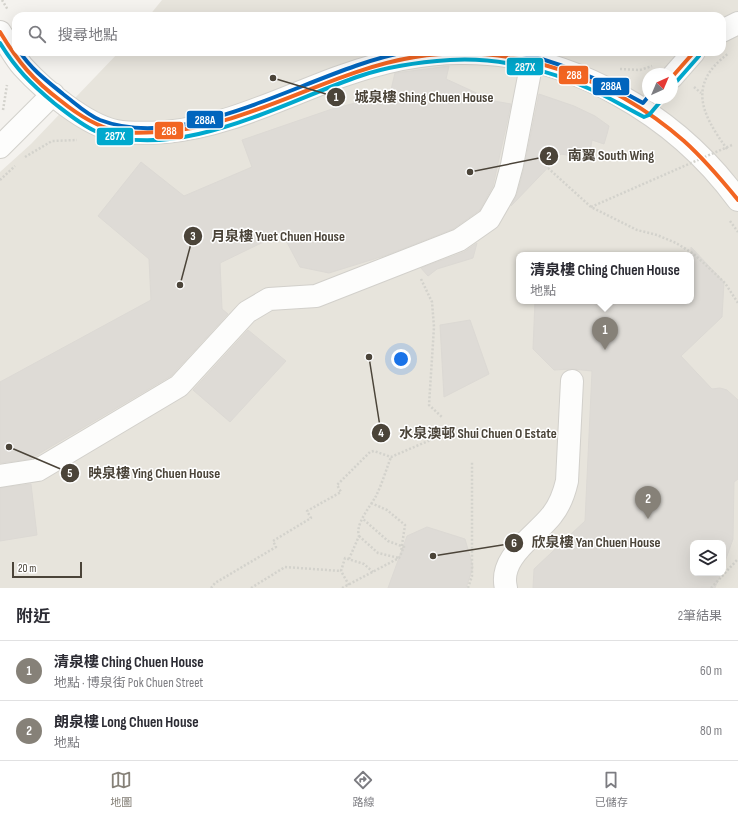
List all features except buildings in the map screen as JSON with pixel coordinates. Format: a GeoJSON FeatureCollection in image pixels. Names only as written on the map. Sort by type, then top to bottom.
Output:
{"type":"FeatureCollection","features":[{"type":"Feature","properties":{"kind":"street"},"geometry":{"type":"LineString","coordinates":[[726,29],[738,23]]}},
{"type":"Feature","properties":{"kind":"street"},"geometry":{"type":"LineString","coordinates":[[0,32],[12,51]]}},
{"type":"Feature","properties":{"kind":"street"},"geometry":{"type":"LineString","coordinates":[[16,56],[22,66],[53,94],[86,120],[101,127],[116,131],[156,133],[180,130],[224,121],[248,114],[340,76],[392,61],[420,56]]}},
{"type":"Feature","properties":{"kind":"street"},"geometry":{"type":"LineString","coordinates":[[499,56],[532,61],[590,81],[650,105],[688,144],[732,207]]}},
{"type":"Feature","properties":{"kind":"street"},"geometry":{"type":"LineString","coordinates":[[667,68],[687,56]]}},
{"type":"Feature","properties":{"kind":"street"},"geometry":{"type":"LineString","coordinates":[[0,476],[38,470],[179,386],[247,312],[269,299],[316,296],[459,240],[489,219],[505,191],[512,165],[532,61]]}},
{"type":"Feature","properties":{"kind":"street"},"geometry":{"type":"LineString","coordinates":[[0,147],[53,94]]}},
{"type":"Feature","properties":{"kind":"street"},"geometry":{"type":"LineString","coordinates":[[506,588],[506,572],[510,561],[551,516],[564,494],[567,482],[572,382]]}},
{"type":"Feature","properties":{"kind":"path"},"geometry":{"type":"LineString","coordinates":[[726,56],[733,51]]}},
{"type":"Feature","properties":{"kind":"path"},"geometry":{"type":"LineString","coordinates":[[726,56],[704,81],[701,93],[705,112],[713,130],[730,153]]}},
{"type":"Feature","properties":{"kind":"path"},"geometry":{"type":"LineString","coordinates":[[614,68],[642,69]]}},
{"type":"Feature","properties":{"kind":"path"},"geometry":{"type":"LineString","coordinates":[[0,115],[4,108],[7,85]]}},
{"type":"Feature","properties":{"kind":"path"},"geometry":{"type":"LineString","coordinates":[[0,180],[24,157],[52,141],[77,140]]}},
{"type":"Feature","properties":{"kind":"path"},"geometry":{"type":"LineString","coordinates":[[591,207],[732,145]]}},
{"type":"Feature","properties":{"kind":"path"},"geometry":{"type":"LineString","coordinates":[[679,166],[684,170]]}},
{"type":"Feature","properties":{"kind":"path"},"geometry":{"type":"LineString","coordinates":[[548,168],[591,207],[636,230],[657,235],[676,243],[691,252]]}},
{"type":"Feature","properties":{"kind":"path"},"geometry":{"type":"LineString","coordinates":[[732,207],[738,232]]}},
{"type":"Feature","properties":{"kind":"path"},"geometry":{"type":"LineString","coordinates":[[694,254],[724,283],[738,303]]}},
{"type":"Feature","properties":{"kind":"path"},"geometry":{"type":"LineString","coordinates":[[418,274],[432,302],[434,327],[429,405],[443,418]]}},
{"type":"Feature","properties":{"kind":"path"},"geometry":{"type":"LineString","coordinates":[[211,588],[215,583],[276,547],[273,541],[311,518],[307,511],[341,492],[337,485],[370,452],[374,451],[391,457],[442,435]]}},
{"type":"Feature","properties":{"kind":"path"},"geometry":{"type":"LineString","coordinates":[[349,559],[359,536],[358,532],[363,519],[391,457]]}},
{"type":"Feature","properties":{"kind":"path"},"geometry":{"type":"LineString","coordinates":[[468,588],[472,576],[472,462]]}},
{"type":"Feature","properties":{"kind":"path"},"geometry":{"type":"LineString","coordinates":[[371,503],[387,510],[405,525],[400,557]]}},
{"type":"Feature","properties":{"kind":"path"},"geometry":{"type":"LineString","coordinates":[[342,588],[400,557],[404,547],[388,541],[363,519]]}},
{"type":"Feature","properties":{"kind":"path"},"geometry":{"type":"LineString","coordinates":[[359,536],[378,553],[400,557]]}},
{"type":"Feature","properties":{"kind":"path"},"geometry":{"type":"LineString","coordinates":[[349,585],[341,570],[345,558],[364,564],[373,572]]}},
{"type":"Feature","properties":{"kind":"path"},"geometry":{"type":"LineString","coordinates":[[711,588],[729,571],[738,559]]}},
{"type":"Feature","properties":{"kind":"path"},"geometry":{"type":"LineString","coordinates":[[251,588],[285,567],[341,570]]}},
{"type":"Feature","properties":{"kind":"shaded area"},"geometry":{"type":"Polygon","coordinates":[[[162,0],[738,0],[738,588],[0,588],[0,172],[31,144],[115,56],[726,56],[726,12],[152,12],[162,0]]]}},
{"type":"Feature","properties":{"kind":"transit line","name":"288"},"geometry":{"type":"LineString","coordinates":[[0,32],[12,50]]}},
{"type":"Feature","properties":{"kind":"transit line","name":"287X"},"geometry":{"type":"LineString","coordinates":[[0,43],[24,76],[69,114],[95,131],[127,139],[160,140],[195,135],[229,126],[264,114],[360,76],[404,65],[450,60],[486,60],[539,70],[597,92],[644,117],[649,115],[658,104]]}},
{"type":"Feature","properties":{"kind":"transit line","name":"288"},"geometry":{"type":"LineString","coordinates":[[16,56],[42,86],[80,115],[108,129],[131,133],[158,132],[191,128],[224,121],[350,74],[382,64],[424,56]]}},
{"type":"Feature","properties":{"kind":"transit line","name":"288A"},"geometry":{"type":"LineString","coordinates":[[23,56],[29,64],[51,84],[90,115],[100,120],[136,128],[173,126],[213,118],[253,105],[370,61],[390,56]]}},
{"type":"Feature","properties":{"kind":"transit line","name":"288"},"geometry":{"type":"LineString","coordinates":[[495,56],[524,60],[559,69],[593,83],[625,99],[656,119],[684,141],[719,177],[738,200]]}},
{"type":"Feature","properties":{"kind":"transit line","name":"288A"},"geometry":{"type":"LineString","coordinates":[[531,56],[565,66],[597,79],[642,102]]}},
{"type":"Feature","properties":{"kind":"transit line","name":"288"},"geometry":{"type":"LineString","coordinates":[[678,70],[690,56]]}},
{"type":"Feature","properties":{"kind":"transit line","name":"287X"},"geometry":{"type":"LineString","coordinates":[[678,80],[699,56]]}},
{"type":"Feature","properties":{"kind":"place","name":"城泉樓 Shing Chuen House"},"geometry":{"type":"Point","coordinates":[273,78]}},
{"type":"Feature","properties":{"kind":"place","name":"南翼 South Wing"},"geometry":{"type":"Point","coordinates":[470,172]}},
{"type":"Feature","properties":{"kind":"place","name":"月泉樓 Yuet Chuen House"},"geometry":{"type":"Point","coordinates":[180,285]}},
{"type":"Feature","properties":{"kind":"place","name":"清泉樓 Ching Chuen House"},"geometry":{"type":"Point","coordinates":[605,350]}},
{"type":"Feature","properties":{"kind":"place","name":"水泉澳邨 Shui Chuen O Estate"},"geometry":{"type":"Point","coordinates":[369,357]}},
{"type":"Feature","properties":{"kind":"place","name":"映泉樓 Ying Chuen House"},"geometry":{"type":"Point","coordinates":[9,447]}},
{"type":"Feature","properties":{"kind":"place","name":"朗泉樓 Long Chuen House"},"geometry":{"type":"Point","coordinates":[648,519]}},
{"type":"Feature","properties":{"kind":"place","name":"欣泉樓 Yan Chuen House"},"geometry":{"type":"Point","coordinates":[433,556]}}]}
